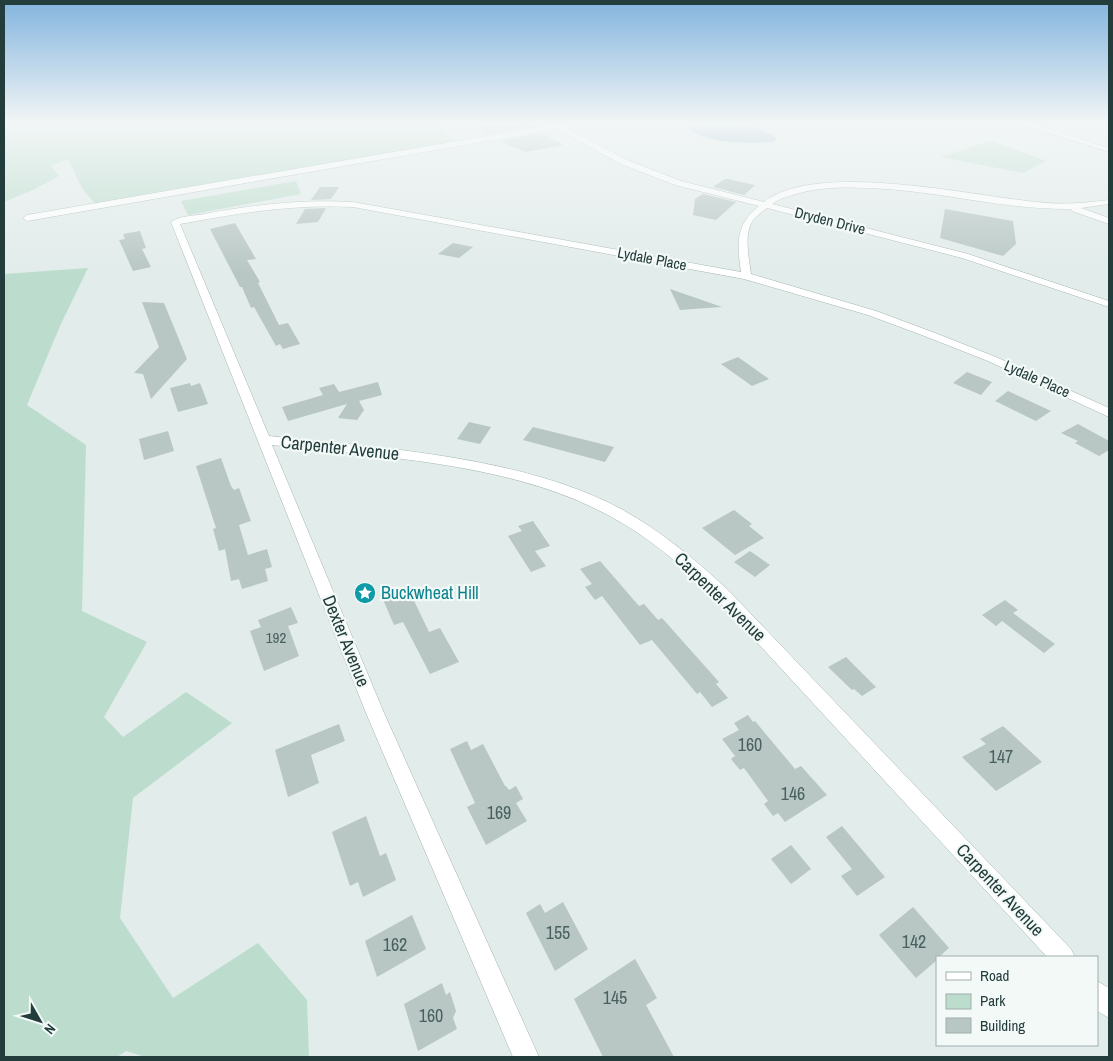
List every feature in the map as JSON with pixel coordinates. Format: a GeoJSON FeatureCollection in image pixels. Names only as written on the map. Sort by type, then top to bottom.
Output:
{"type":"FeatureCollection","features":[{"type":"Feature","properties":{"kind":"street"},"geometry":{"type":"LineString","coordinates":[[27,218],[83,210],[280,174]]}},
{"type":"Feature","properties":{"kind":"street","name":"Dryden Drive"},"geometry":{"type":"LineString","coordinates":[[652,174],[704,190],[965,256],[1109,304]]}},
{"type":"Feature","properties":{"kind":"street"},"geometry":{"type":"LineString","coordinates":[[746,276],[743,238],[750,219],[763,204],[798,189],[825,185],[856,184],[900,187],[1036,205],[1070,207],[1109,202]]}},
{"type":"Feature","properties":{"kind":"street","name":"Lydale Place"},"geometry":{"type":"LineString","coordinates":[[175,222],[274,205],[307,202],[344,203],[746,276],[872,313],[931,335],[992,359],[1109,413]]}},
{"type":"Feature","properties":{"kind":"street"},"geometry":{"type":"LineString","coordinates":[[1070,207],[1109,221]]}},
{"type":"Feature","properties":{"kind":"street","name":"Dexter Avenue"},"geometry":{"type":"LineString","coordinates":[[175,222],[375,712],[526,1057]]}},
{"type":"Feature","properties":{"kind":"street","name":"Carpenter Avenue"},"geometry":{"type":"LineString","coordinates":[[264,440],[406,454],[488,470],[578,495],[602,506],[648,533],[683,558],[723,595],[1062,956]]}},
{"type":"Feature","properties":{"kind":"street"},"geometry":{"type":"LineString","coordinates":[[1098,994],[1109,1006]]}},
{"type":"Feature","properties":{"kind":"green space"},"geometry":{"type":"Polygon","coordinates":[[[4,174],[57,174],[59,176],[35,189],[4,202],[4,174]]]}},
{"type":"Feature","properties":{"kind":"green space"},"geometry":{"type":"Polygon","coordinates":[[[75,174],[282,174],[182,188],[96,205],[82,188],[75,174]]]}},
{"type":"Feature","properties":{"kind":"green space"},"geometry":{"type":"Polygon","coordinates":[[[296,181],[301,194],[188,215],[181,201],[296,181]]]}},
{"type":"Feature","properties":{"kind":"green space"},"geometry":{"type":"Polygon","coordinates":[[[88,268],[60,326],[27,405],[86,445],[82,611],[147,642],[104,717],[123,737],[186,692],[232,723],[133,798],[120,918],[173,998],[258,943],[307,1000],[309,1057],[145,1057],[126,1051],[117,1057],[4,1057],[4,274],[88,268]]]}},
{"type":"Feature","properties":{"kind":"building"},"geometry":{"type":"Polygon","coordinates":[[[725,179],[755,185],[744,195],[713,187],[725,179]]]}},
{"type":"Feature","properties":{"kind":"building"},"geometry":{"type":"Polygon","coordinates":[[[320,187],[339,187],[331,199],[311,200],[320,187]]]}},
{"type":"Feature","properties":{"kind":"building"},"geometry":{"type":"Polygon","coordinates":[[[703,194],[736,202],[716,220],[693,215],[695,199],[703,194]]]}},
{"type":"Feature","properties":{"kind":"building"},"geometry":{"type":"Polygon","coordinates":[[[326,208],[318,222],[296,224],[305,209],[326,208]]]}},
{"type":"Feature","properties":{"kind":"building"},"geometry":{"type":"Polygon","coordinates":[[[945,209],[1013,221],[1016,244],[1003,256],[940,238],[945,209]]]}},
{"type":"Feature","properties":{"kind":"building"},"geometry":{"type":"Polygon","coordinates":[[[235,223],[256,259],[247,260],[260,282],[258,283],[279,325],[288,323],[300,344],[283,349],[280,344],[276,346],[254,307],[251,308],[242,287],[240,287],[210,229],[235,223]]]}},
{"type":"Feature","properties":{"kind":"building"},"geometry":{"type":"Polygon","coordinates":[[[140,231],[146,248],[142,249],[151,267],[133,271],[119,240],[125,239],[123,234],[140,231]]]}},
{"type":"Feature","properties":{"kind":"building"},"geometry":{"type":"Polygon","coordinates":[[[453,243],[473,247],[459,258],[438,254],[453,243]]]}},
{"type":"Feature","properties":{"kind":"building"},"geometry":{"type":"Polygon","coordinates":[[[670,289],[722,307],[680,310],[670,289]]]}},
{"type":"Feature","properties":{"kind":"building"},"geometry":{"type":"Polygon","coordinates":[[[142,302],[164,303],[187,359],[151,399],[143,374],[134,373],[159,347],[142,302]]]}},
{"type":"Feature","properties":{"kind":"building"},"geometry":{"type":"Polygon","coordinates":[[[738,357],[769,379],[752,386],[721,364],[738,357]]]}},
{"type":"Feature","properties":{"kind":"building"},"geometry":{"type":"Polygon","coordinates":[[[967,372],[992,382],[981,395],[953,383],[967,372]]]}},
{"type":"Feature","properties":{"kind":"building"},"geometry":{"type":"Polygon","coordinates":[[[378,382],[382,395],[359,401],[364,410],[357,420],[338,418],[347,404],[288,421],[282,407],[323,395],[319,388],[334,384],[339,392],[378,382]]]}},
{"type":"Feature","properties":{"kind":"building"},"geometry":{"type":"Polygon","coordinates":[[[190,383],[191,386],[200,383],[208,404],[178,412],[170,388],[190,383]]]}},
{"type":"Feature","properties":{"kind":"building"},"geometry":{"type":"Polygon","coordinates":[[[1008,391],[1051,411],[1036,421],[995,401],[1008,391]]]}},
{"type":"Feature","properties":{"kind":"building"},"geometry":{"type":"Polygon","coordinates":[[[469,422],[491,427],[480,444],[457,439],[469,422]]]}},
{"type":"Feature","properties":{"kind":"building"},"geometry":{"type":"Polygon","coordinates":[[[1078,424],[1109,441],[1109,450],[1099,456],[1075,443],[1078,441],[1061,433],[1078,424]]]}},
{"type":"Feature","properties":{"kind":"building"},"geometry":{"type":"Polygon","coordinates":[[[533,427],[614,447],[605,462],[523,440],[533,427]]]}},
{"type":"Feature","properties":{"kind":"building"},"geometry":{"type":"Polygon","coordinates":[[[168,431],[174,451],[144,460],[139,439],[168,431]]]}},
{"type":"Feature","properties":{"kind":"building"},"geometry":{"type":"Polygon","coordinates":[[[221,458],[231,486],[234,490],[239,488],[251,521],[239,525],[248,555],[267,549],[272,567],[265,569],[268,581],[242,589],[239,579],[231,581],[225,549],[219,551],[213,529],[216,528],[196,466],[221,458]]]}},
{"type":"Feature","properties":{"kind":"building"},"geometry":{"type":"Polygon","coordinates":[[[734,510],[752,524],[749,526],[764,538],[735,555],[702,528],[734,510]]]}},
{"type":"Feature","properties":{"kind":"building"},"geometry":{"type":"Polygon","coordinates":[[[533,521],[550,546],[535,551],[546,566],[531,572],[508,536],[522,531],[518,526],[533,521]]]}},
{"type":"Feature","properties":{"kind":"building"},"geometry":{"type":"Polygon","coordinates":[[[750,551],[770,565],[755,577],[734,562],[750,551]]]}},
{"type":"Feature","properties":{"kind":"building"},"geometry":{"type":"Polygon","coordinates":[[[600,561],[639,606],[644,604],[658,620],[662,618],[719,682],[716,684],[728,698],[712,707],[700,692],[697,694],[652,640],[640,645],[602,596],[595,600],[585,587],[592,584],[580,569],[600,561]]]}},
{"type":"Feature","properties":{"kind":"building"},"geometry":{"type":"Polygon","coordinates":[[[407,586],[429,632],[440,628],[459,662],[430,674],[403,622],[394,625],[381,595],[407,586]]]}},
{"type":"Feature","properties":{"kind":"building"},"geometry":{"type":"Polygon","coordinates":[[[1005,600],[1018,610],[1013,613],[1055,644],[1044,653],[1002,621],[996,626],[982,615],[1005,600]]]}},
{"type":"Feature","properties":{"kind":"building"},"geometry":{"type":"Polygon","coordinates":[[[291,607],[298,623],[288,626],[299,656],[264,671],[250,631],[261,627],[258,620],[291,607]]]}},
{"type":"Feature","properties":{"kind":"building"},"geometry":{"type":"Polygon","coordinates":[[[846,657],[876,687],[862,696],[854,689],[852,690],[828,667],[846,657]]]}},
{"type":"Feature","properties":{"kind":"building"},"geometry":{"type":"Polygon","coordinates":[[[748,715],[795,769],[801,766],[827,795],[785,822],[778,813],[773,816],[764,804],[768,801],[744,768],[740,770],[731,759],[735,756],[722,739],[739,730],[734,723],[748,715]]]}},
{"type":"Feature","properties":{"kind":"building"},"geometry":{"type":"Polygon","coordinates":[[[339,724],[345,741],[311,755],[319,783],[288,797],[275,750],[339,724]]]}},
{"type":"Feature","properties":{"kind":"building"},"geometry":{"type":"Polygon","coordinates":[[[1003,726],[1042,762],[996,791],[962,757],[986,744],[980,739],[1003,726]]]}},
{"type":"Feature","properties":{"kind":"building"},"geometry":{"type":"Polygon","coordinates":[[[467,741],[471,750],[483,744],[505,786],[509,790],[516,786],[523,799],[516,803],[527,821],[486,845],[467,807],[475,803],[450,749],[467,741]]]}},
{"type":"Feature","properties":{"kind":"building"},"geometry":{"type":"Polygon","coordinates":[[[366,816],[380,856],[386,853],[396,880],[363,897],[358,882],[350,886],[332,832],[366,816]]]}},
{"type":"Feature","properties":{"kind":"building"},"geometry":{"type":"Polygon","coordinates":[[[842,826],[885,877],[857,896],[841,876],[852,869],[826,837],[842,826]]]}},
{"type":"Feature","properties":{"kind":"building"},"geometry":{"type":"Polygon","coordinates":[[[791,845],[811,869],[791,884],[771,859],[791,845]]]}},
{"type":"Feature","properties":{"kind":"building"},"geometry":{"type":"Polygon","coordinates":[[[563,902],[588,949],[555,971],[526,913],[540,904],[545,913],[563,902]]]}},
{"type":"Feature","properties":{"kind":"building"},"geometry":{"type":"Polygon","coordinates":[[[913,907],[949,948],[940,956],[936,956],[936,961],[916,978],[879,935],[913,907]]]}},
{"type":"Feature","properties":{"kind":"building"},"geometry":{"type":"Polygon","coordinates":[[[412,915],[426,949],[377,977],[365,941],[412,915]]]}},
{"type":"Feature","properties":{"kind":"building"},"geometry":{"type":"Polygon","coordinates":[[[635,959],[657,998],[646,1005],[674,1057],[603,1057],[574,999],[635,959]]]}},
{"type":"Feature","properties":{"kind":"building"},"geometry":{"type":"Polygon","coordinates":[[[442,983],[446,995],[450,992],[456,1011],[453,1018],[457,1029],[418,1051],[404,1004],[442,983]]]}},
{"type":"Feature","properties":{"kind":"place","name":"Buckwheat Hill"},"geometry":{"type":"Point","coordinates":[365,593]}}]}
